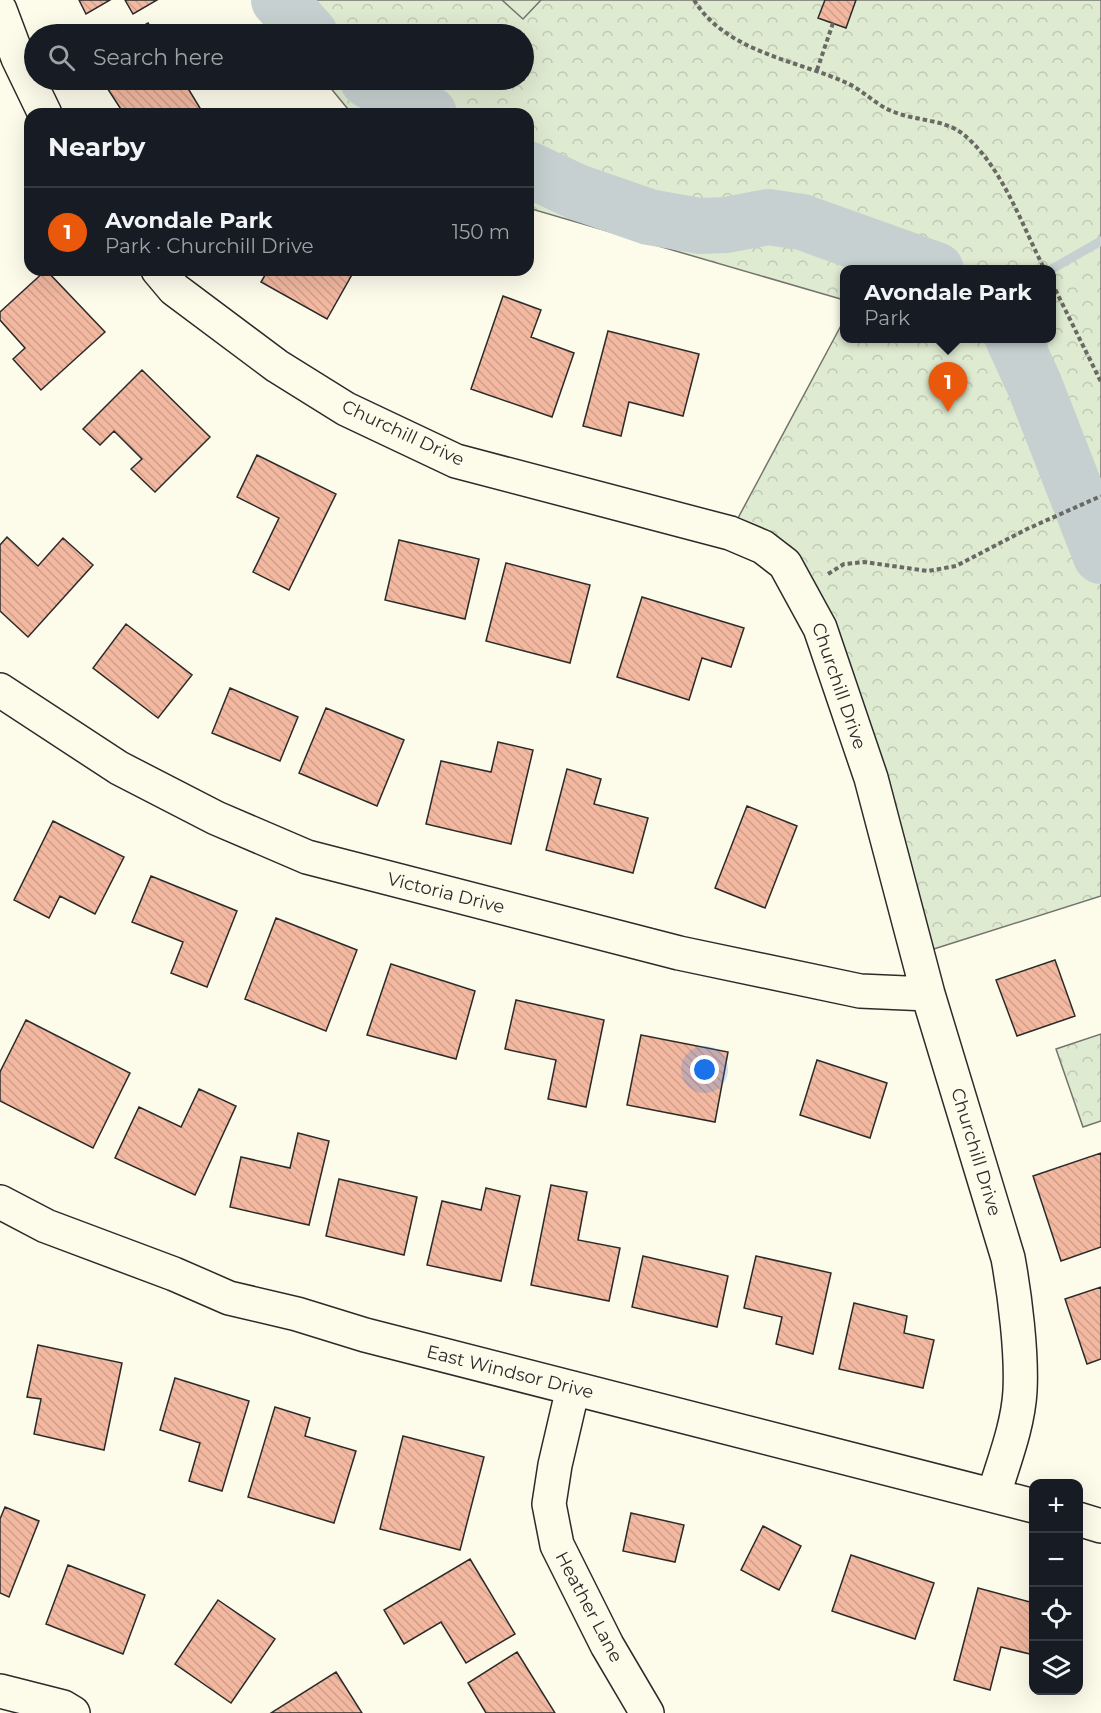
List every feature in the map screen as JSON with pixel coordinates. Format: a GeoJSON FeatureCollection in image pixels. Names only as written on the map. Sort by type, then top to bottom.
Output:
{"type":"FeatureCollection","features":[{"type":"Feature","properties":{"kind":"street"},"geometry":{"type":"LineString","coordinates":[[0,10],[24,70]]}},
{"type":"Feature","properties":{"kind":"street"},"geometry":{"type":"LineString","coordinates":[[33,90],[42,108]]}},
{"type":"Feature","properties":{"kind":"street","name":"Churchill Drive"},"geometry":{"type":"LineString","coordinates":[[163,276],[174,289],[277,366],[346,409],[456,461],[729,533],[763,547],[785,564],[820,628],[871,778],[928,994],[1008,1258],[1013,1285],[1020,1392],[1010,1443],[994,1494]]}},
{"type":"Feature","properties":{"kind":"street","name":"Victoria Drive"},"geometry":{"type":"LineString","coordinates":[[0,690],[30,712],[77,739],[119,768],[216,818],[307,857],[680,953],[860,992],[928,994]]}},
{"type":"Feature","properties":{"kind":"street","name":"East Windsor Drive"},"geometry":{"type":"LineString","coordinates":[[0,1202],[46,1226],[174,1274],[229,1298],[1029,1504]]}},
{"type":"Feature","properties":{"kind":"street","name":"Heather Lane"},"geometry":{"type":"LineString","coordinates":[[573,1388],[555,1465],[549,1504],[556,1545],[607,1645],[647,1713]]}},
{"type":"Feature","properties":{"kind":"street"},"geometry":{"type":"LineString","coordinates":[[1083,1521],[1101,1526]]}},
{"type":"Feature","properties":{"kind":"street"},"geometry":{"type":"LineString","coordinates":[[0,1691],[63,1707],[73,1713]]}},
{"type":"Feature","properties":{"kind":"path"},"geometry":{"type":"LineString","coordinates":[[694,0],[702,12],[741,44],[817,70],[851,85],[894,112],[927,119],[961,132],[989,159],[1042,265]]}},
{"type":"Feature","properties":{"kind":"path"},"geometry":{"type":"LineString","coordinates":[[817,70],[833,23]]}},
{"type":"Feature","properties":{"kind":"path"},"geometry":{"type":"LineString","coordinates":[[1056,292],[1101,382]]}},
{"type":"Feature","properties":{"kind":"path"},"geometry":{"type":"LineString","coordinates":[[801,590],[844,564],[864,562],[928,571],[956,566],[1027,529],[1101,496]]}},
{"type":"Feature","properties":{"kind":"green space"},"geometry":{"type":"Polygon","coordinates":[[[260,0],[1101,0],[1101,896],[918,954],[801,590],[730,533],[840,327],[840,343],[1056,343],[1056,265],[840,265],[840,299],[534,210],[534,108],[347,108],[332,90],[534,90],[534,24],[280,24],[260,0]]]}},
{"type":"Feature","properties":{"kind":"green space"},"geometry":{"type":"Polygon","coordinates":[[[502,0],[541,0],[523,19],[502,0]]]}},
{"type":"Feature","properties":{"kind":"green space"},"geometry":{"type":"Polygon","coordinates":[[[1101,1034],[1101,1121],[1083,1127],[1056,1049],[1101,1034]]]}},
{"type":"Feature","properties":{"kind":"building"},"geometry":{"type":"Polygon","coordinates":[[[79,0],[110,0],[86,14],[79,0]]]}},
{"type":"Feature","properties":{"kind":"building"},"geometry":{"type":"Polygon","coordinates":[[[125,0],[157,0],[133,14],[125,0]]]}},
{"type":"Feature","properties":{"kind":"building"},"geometry":{"type":"Polygon","coordinates":[[[825,0],[856,0],[846,28],[818,18],[825,0]]]}},
{"type":"Feature","properties":{"kind":"building"},"geometry":{"type":"Polygon","coordinates":[[[108,90],[189,90],[200,108],[120,108],[108,90]]]}},
{"type":"Feature","properties":{"kind":"building"},"geometry":{"type":"Polygon","coordinates":[[[39,276],[52,276],[105,332],[41,390],[13,359],[25,348],[0,320],[0,312],[39,276]]]}},
{"type":"Feature","properties":{"kind":"building"},"geometry":{"type":"Polygon","coordinates":[[[264,276],[351,276],[327,319],[261,282],[264,276]]]}},
{"type":"Feature","properties":{"kind":"building"},"geometry":{"type":"Polygon","coordinates":[[[503,296],[541,310],[531,337],[574,353],[552,417],[471,389],[503,296]]]}},
{"type":"Feature","properties":{"kind":"building"},"geometry":{"type":"Polygon","coordinates":[[[608,331],[699,354],[683,416],[629,402],[621,436],[583,426],[608,331]]]}},
{"type":"Feature","properties":{"kind":"building"},"geometry":{"type":"Polygon","coordinates":[[[142,370],[210,437],[155,492],[131,469],[142,459],[114,431],[100,445],[83,429],[142,370]]]}},
{"type":"Feature","properties":{"kind":"building"},"geometry":{"type":"Polygon","coordinates":[[[257,455],[336,494],[289,590],[253,572],[279,518],[237,497],[257,455]]]}},
{"type":"Feature","properties":{"kind":"building"},"geometry":{"type":"Polygon","coordinates":[[[7,537],[38,566],[63,538],[93,565],[28,637],[0,611],[0,545],[7,537]]]}},
{"type":"Feature","properties":{"kind":"building"},"geometry":{"type":"Polygon","coordinates":[[[399,540],[479,559],[465,619],[385,600],[399,540]]]}},
{"type":"Feature","properties":{"kind":"building"},"geometry":{"type":"Polygon","coordinates":[[[506,563],[590,585],[570,663],[486,641],[506,563]]]}},
{"type":"Feature","properties":{"kind":"building"},"geometry":{"type":"Polygon","coordinates":[[[642,597],[744,628],[731,667],[702,658],[689,700],[617,677],[642,597]]]}},
{"type":"Feature","properties":{"kind":"building"},"geometry":{"type":"Polygon","coordinates":[[[126,624],[192,675],[158,718],[93,668],[126,624]]]}},
{"type":"Feature","properties":{"kind":"building"},"geometry":{"type":"Polygon","coordinates":[[[230,688],[298,717],[280,761],[212,733],[230,688]]]}},
{"type":"Feature","properties":{"kind":"building"},"geometry":{"type":"Polygon","coordinates":[[[326,708],[404,740],[377,806],[299,773],[326,708]]]}},
{"type":"Feature","properties":{"kind":"building"},"geometry":{"type":"Polygon","coordinates":[[[498,742],[533,750],[511,844],[426,824],[441,761],[491,772],[498,742]]]}},
{"type":"Feature","properties":{"kind":"building"},"geometry":{"type":"Polygon","coordinates":[[[567,769],[601,779],[594,804],[648,818],[633,873],[546,850],[567,769]]]}},
{"type":"Feature","properties":{"kind":"building"},"geometry":{"type":"Polygon","coordinates":[[[747,806],[797,826],[765,908],[715,888],[747,806]]]}},
{"type":"Feature","properties":{"kind":"building"},"geometry":{"type":"Polygon","coordinates":[[[53,821],[124,857],[95,914],[60,896],[49,918],[14,900],[53,821]]]}},
{"type":"Feature","properties":{"kind":"building"},"geometry":{"type":"Polygon","coordinates":[[[151,876],[237,911],[207,987],[171,973],[183,942],[132,922],[151,876]]]}},
{"type":"Feature","properties":{"kind":"building"},"geometry":{"type":"Polygon","coordinates":[[[276,918],[357,950],[326,1031],[245,999],[276,918]]]}},
{"type":"Feature","properties":{"kind":"building"},"geometry":{"type":"Polygon","coordinates":[[[1055,960],[1075,1016],[1017,1036],[996,980],[1055,960]]]}},
{"type":"Feature","properties":{"kind":"building"},"geometry":{"type":"Polygon","coordinates":[[[391,964],[475,991],[456,1059],[367,1035],[391,964]]]}},
{"type":"Feature","properties":{"kind":"building"},"geometry":{"type":"Polygon","coordinates":[[[516,1000],[604,1020],[586,1107],[548,1099],[556,1060],[505,1049],[516,1000]]]}},
{"type":"Feature","properties":{"kind":"building"},"geometry":{"type":"Polygon","coordinates":[[[26,1020],[130,1073],[93,1148],[0,1101],[0,1072],[26,1020]]]}},
{"type":"Feature","properties":{"kind":"building"},"geometry":{"type":"Polygon","coordinates":[[[641,1035],[728,1052],[715,1122],[627,1105],[641,1035]]]}},
{"type":"Feature","properties":{"kind":"building"},"geometry":{"type":"Polygon","coordinates":[[[817,1060],[887,1083],[870,1138],[800,1115],[817,1060]]]}},
{"type":"Feature","properties":{"kind":"building"},"geometry":{"type":"Polygon","coordinates":[[[199,1089],[236,1106],[195,1195],[115,1158],[139,1107],[181,1127],[199,1089]]]}},
{"type":"Feature","properties":{"kind":"building"},"geometry":{"type":"Polygon","coordinates":[[[298,1133],[329,1141],[309,1225],[230,1207],[241,1157],[290,1168],[298,1133]]]}},
{"type":"Feature","properties":{"kind":"building"},"geometry":{"type":"Polygon","coordinates":[[[1101,1153],[1101,1247],[1061,1261],[1033,1176],[1101,1153]]]}},
{"type":"Feature","properties":{"kind":"building"},"geometry":{"type":"Polygon","coordinates":[[[339,1179],[417,1197],[404,1255],[326,1236],[339,1179]]]}},
{"type":"Feature","properties":{"kind":"building"},"geometry":{"type":"Polygon","coordinates":[[[551,1185],[587,1192],[578,1240],[620,1248],[609,1301],[531,1285],[551,1185]]]}},
{"type":"Feature","properties":{"kind":"building"},"geometry":{"type":"Polygon","coordinates":[[[486,1188],[520,1196],[501,1281],[427,1265],[442,1201],[481,1210],[486,1188]]]}},
{"type":"Feature","properties":{"kind":"building"},"geometry":{"type":"Polygon","coordinates":[[[643,1256],[728,1276],[717,1327],[632,1307],[643,1256]]]}},
{"type":"Feature","properties":{"kind":"building"},"geometry":{"type":"Polygon","coordinates":[[[756,1256],[831,1273],[813,1354],[776,1344],[782,1317],[744,1308],[756,1256]]]}},
{"type":"Feature","properties":{"kind":"building"},"geometry":{"type":"Polygon","coordinates":[[[1101,1287],[1101,1359],[1087,1364],[1065,1299],[1101,1287]]]}},
{"type":"Feature","properties":{"kind":"building"},"geometry":{"type":"Polygon","coordinates":[[[854,1303],[907,1316],[904,1333],[934,1340],[923,1388],[839,1369],[854,1303]]]}},
{"type":"Feature","properties":{"kind":"building"},"geometry":{"type":"Polygon","coordinates":[[[38,1345],[122,1363],[104,1450],[34,1434],[41,1399],[27,1397],[38,1345]]]}},
{"type":"Feature","properties":{"kind":"building"},"geometry":{"type":"Polygon","coordinates":[[[175,1378],[249,1401],[222,1491],[189,1481],[200,1443],[160,1430],[175,1378]]]}},
{"type":"Feature","properties":{"kind":"building"},"geometry":{"type":"Polygon","coordinates":[[[275,1407],[310,1418],[305,1436],[356,1451],[334,1523],[248,1497],[275,1407]]]}},
{"type":"Feature","properties":{"kind":"building"},"geometry":{"type":"Polygon","coordinates":[[[403,1436],[484,1457],[460,1550],[380,1529],[403,1436]]]}},
{"type":"Feature","properties":{"kind":"building"},"geometry":{"type":"Polygon","coordinates":[[[5,1507],[39,1521],[9,1597],[0,1593],[0,1519],[5,1507]]]}},
{"type":"Feature","properties":{"kind":"building"},"geometry":{"type":"Polygon","coordinates":[[[631,1513],[684,1525],[675,1562],[623,1551],[631,1513]]]}},
{"type":"Feature","properties":{"kind":"building"},"geometry":{"type":"Polygon","coordinates":[[[763,1526],[801,1546],[779,1590],[741,1570],[763,1526]]]}},
{"type":"Feature","properties":{"kind":"building"},"geometry":{"type":"Polygon","coordinates":[[[851,1555],[934,1583],[915,1639],[832,1611],[851,1555]]]}},
{"type":"Feature","properties":{"kind":"building"},"geometry":{"type":"Polygon","coordinates":[[[470,1559],[515,1634],[466,1663],[441,1622],[404,1644],[384,1610],[470,1559]]]}},
{"type":"Feature","properties":{"kind":"building"},"geometry":{"type":"Polygon","coordinates":[[[68,1565],[145,1595],[123,1654],[46,1624],[68,1565]]]}},
{"type":"Feature","properties":{"kind":"building"},"geometry":{"type":"Polygon","coordinates":[[[978,1588],[1029,1602],[1029,1654],[1001,1647],[990,1690],[954,1680],[978,1588]]]}},
{"type":"Feature","properties":{"kind":"building"},"geometry":{"type":"Polygon","coordinates":[[[218,1600],[275,1639],[231,1703],[175,1664],[218,1600]]]}},
{"type":"Feature","properties":{"kind":"building"},"geometry":{"type":"Polygon","coordinates":[[[517,1652],[555,1713],[486,1713],[468,1683],[517,1652]]]}},
{"type":"Feature","properties":{"kind":"building"},"geometry":{"type":"Polygon","coordinates":[[[336,1672],[362,1713],[271,1713],[336,1672]]]}},
{"type":"Feature","properties":{"kind":"waterway"},"geometry":{"type":"LineString","coordinates":[[279,0],[301,24]]}},
{"type":"Feature","properties":{"kind":"waterway"},"geometry":{"type":"LineString","coordinates":[[386,90],[418,108]]}},
{"type":"Feature","properties":{"kind":"waterway"},"geometry":{"type":"LineString","coordinates":[[534,172],[577,192],[649,217],[700,226],[726,225],[768,217],[802,222],[922,265]]}},
{"type":"Feature","properties":{"kind":"waterway"},"geometry":{"type":"LineString","coordinates":[[1056,267],[1101,241]]}},
{"type":"Feature","properties":{"kind":"waterway"},"geometry":{"type":"LineString","coordinates":[[1015,343],[1034,384],[1101,556]]}},
{"type":"Feature","properties":{"kind":"place","name":"Avondale Park"},"geometry":{"type":"Point","coordinates":[948,412]}}]}
